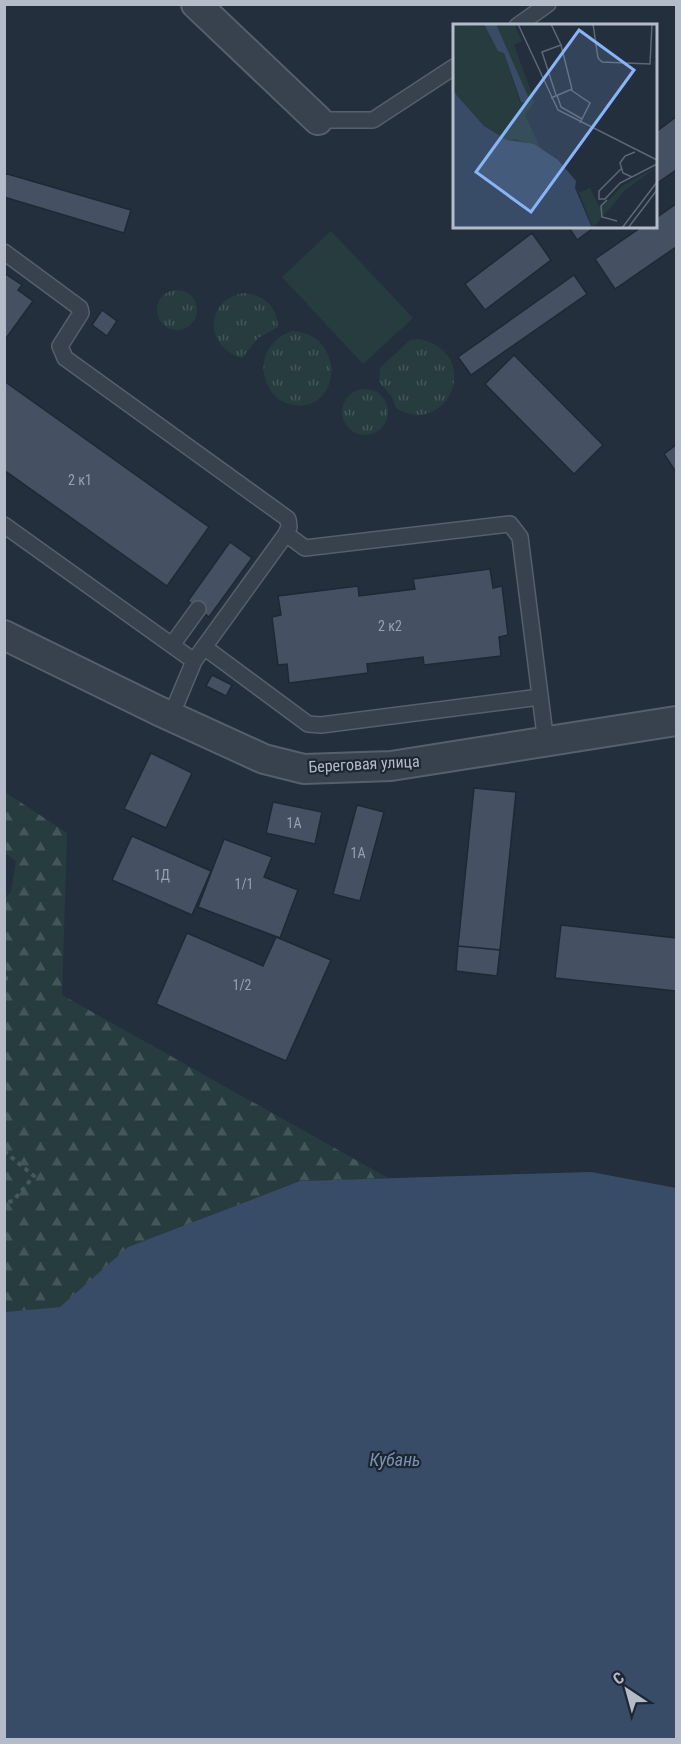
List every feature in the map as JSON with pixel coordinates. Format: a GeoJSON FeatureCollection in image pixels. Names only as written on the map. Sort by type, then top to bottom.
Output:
{"type":"FeatureCollection","features":[{"type":"Feature","properties":{"kind":"street"},"geometry":{"type":"LineString","coordinates":[[196,4],[318,120]]}},
{"type":"Feature","properties":{"kind":"street","name":"Береговая улица"},"geometry":{"type":"LineString","coordinates":[[4,635],[264,759],[304,769],[392,766],[676,721]]}},
{"type":"Feature","properties":{"kind":"lane"},"geometry":{"type":"LineString","coordinates":[[520,24],[548,4]]}},
{"type":"Feature","properties":{"kind":"lane"},"geometry":{"type":"LineString","coordinates":[[318,120],[373,120],[453,68]]}},
{"type":"Feature","properties":{"kind":"lane"},"geometry":{"type":"LineString","coordinates":[[4,252],[80,308],[81,313],[60,346],[65,358],[288,519],[289,527],[286,534],[194,661],[171,716]]}},
{"type":"Feature","properties":{"kind":"lane"},"geometry":{"type":"LineString","coordinates":[[286,534],[305,548],[510,524],[520,537],[546,742]]}},
{"type":"Feature","properties":{"kind":"lane"},"geometry":{"type":"LineString","coordinates":[[4,525],[194,661]]}},
{"type":"Feature","properties":{"kind":"lane"},"geometry":{"type":"LineString","coordinates":[[172,645],[198,609]]}},
{"type":"Feature","properties":{"kind":"lane"},"geometry":{"type":"LineString","coordinates":[[204,647],[308,724],[321,725],[540,697]]}},
{"type":"Feature","properties":{"kind":"path"},"geometry":{"type":"LineString","coordinates":[[4,1151],[34,1176],[13,1201],[4,1203]]}},
{"type":"Feature","properties":{"kind":"green space"},"geometry":{"type":"Polygon","coordinates":[[[331,231],[413,318],[363,364],[282,277],[331,231]]]}},
{"type":"Feature","properties":{"kind":"green space"},"geometry":{"type":"Polygon","coordinates":[[[177,290],[191,296],[197,310],[191,324],[177,330],[163,324],[157,310],[163,296],[177,290]]]}},
{"type":"Feature","properties":{"kind":"green space"},"geometry":{"type":"Polygon","coordinates":[[[244,293],[258,296],[268,303],[275,314],[278,327],[258,338],[242,358],[221,344],[215,334],[214,324],[221,305],[231,297],[244,293]]]}},
{"type":"Feature","properties":{"kind":"green space"},"geometry":{"type":"Polygon","coordinates":[[[292,331],[310,335],[322,344],[329,357],[331,371],[329,385],[322,397],[310,404],[294,405],[278,399],[266,382],[264,364],[266,355],[276,341],[292,331]]]}},
{"type":"Feature","properties":{"kind":"green space"},"geometry":{"type":"Polygon","coordinates":[[[418,339],[439,347],[450,360],[454,375],[452,390],[443,404],[431,413],[414,415],[396,408],[392,397],[379,382],[380,368],[410,340],[418,339]]]}},
{"type":"Feature","properties":{"kind":"green space"},"geometry":{"type":"Polygon","coordinates":[[[365,389],[381,396],[388,412],[381,428],[365,435],[349,428],[342,412],[349,396],[365,389]]]}},
{"type":"Feature","properties":{"kind":"green space"},"geometry":{"type":"Polygon","coordinates":[[[5,792],[67,833],[62,995],[388,1178],[300,1181],[128,1247],[60,1307],[5,1312],[4,898],[11,892],[16,861],[5,853],[5,792]]]}},
{"type":"Feature","properties":{"kind":"water","name":"Кубань"},"geometry":{"type":"Polygon","coordinates":[[[591,1172],[676,1188],[676,1739],[5,1739],[5,1312],[60,1307],[128,1247],[300,1181],[591,1172]]]}},
{"type":"Feature","properties":{"kind":"building"},"geometry":{"type":"Polygon","coordinates":[[[676,117],[676,170],[657,183],[657,131],[676,117]]]}},
{"type":"Feature","properties":{"kind":"building"},"geometry":{"type":"Polygon","coordinates":[[[4,173],[131,210],[124,233],[4,197],[4,173]]]}},
{"type":"Feature","properties":{"kind":"building"},"geometry":{"type":"Polygon","coordinates":[[[676,204],[676,247],[615,289],[595,259],[640,228],[657,228],[657,217],[676,204]]]}},
{"type":"Feature","properties":{"kind":"building"},"geometry":{"type":"Polygon","coordinates":[[[569,228],[593,228],[577,240],[569,228]]]}},
{"type":"Feature","properties":{"kind":"building"},"geometry":{"type":"Polygon","coordinates":[[[532,233],[551,260],[485,310],[465,284],[532,233]]]}},
{"type":"Feature","properties":{"kind":"building"},"geometry":{"type":"Polygon","coordinates":[[[4,273],[22,285],[18,290],[33,301],[4,341],[4,273]]]}},
{"type":"Feature","properties":{"kind":"building"},"geometry":{"type":"Polygon","coordinates":[[[574,275],[587,294],[471,375],[458,357],[574,275]]]}},
{"type":"Feature","properties":{"kind":"building"},"geometry":{"type":"Polygon","coordinates":[[[102,310],[117,321],[107,336],[92,325],[102,310]]]}},
{"type":"Feature","properties":{"kind":"building"},"geometry":{"type":"Polygon","coordinates":[[[514,355],[603,445],[574,474],[485,384],[514,355]]]}},
{"type":"Feature","properties":{"kind":"building"},"geometry":{"type":"Polygon","coordinates":[[[4,381],[209,527],[167,586],[4,470],[4,381]]]}},
{"type":"Feature","properties":{"kind":"building"},"geometry":{"type":"Polygon","coordinates":[[[676,445],[676,472],[664,454],[676,445]]]}},
{"type":"Feature","properties":{"kind":"building"},"geometry":{"type":"Polygon","coordinates":[[[230,542],[252,558],[209,617],[188,601],[230,542]]]}},
{"type":"Feature","properties":{"kind":"building"},"geometry":{"type":"Polygon","coordinates":[[[490,569],[493,588],[502,586],[508,635],[499,637],[501,656],[424,665],[423,657],[367,664],[368,673],[289,683],[287,664],[278,665],[272,617],[281,615],[278,596],[358,586],[359,596],[415,589],[413,579],[490,569]]]}},
{"type":"Feature","properties":{"kind":"building"},"geometry":{"type":"Polygon","coordinates":[[[212,675],[232,685],[226,696],[206,686],[212,675]]]}},
{"type":"Feature","properties":{"kind":"building"},"geometry":{"type":"Polygon","coordinates":[[[151,753],[192,773],[166,828],[124,809],[151,753]]]}},
{"type":"Feature","properties":{"kind":"building"},"geometry":{"type":"Polygon","coordinates":[[[474,788],[516,792],[500,950],[458,946],[474,788]]]}},
{"type":"Feature","properties":{"kind":"building"},"geometry":{"type":"Polygon","coordinates":[[[273,802],[322,812],[315,844],[266,833],[273,802]]]}},
{"type":"Feature","properties":{"kind":"building"},"geometry":{"type":"Polygon","coordinates":[[[357,805],[384,812],[360,901],[333,894],[357,805]]]}},
{"type":"Feature","properties":{"kind":"building"},"geometry":{"type":"Polygon","coordinates":[[[132,836],[211,871],[192,915],[112,880],[132,836]]]}},
{"type":"Feature","properties":{"kind":"building"},"geometry":{"type":"Polygon","coordinates":[[[224,839],[272,857],[264,877],[298,890],[280,938],[198,907],[224,839]]]}},
{"type":"Feature","properties":{"kind":"building"},"geometry":{"type":"Polygon","coordinates":[[[561,925],[676,938],[676,991],[555,978],[561,925]]]}},
{"type":"Feature","properties":{"kind":"building"},"geometry":{"type":"Polygon","coordinates":[[[187,933],[263,966],[276,937],[331,960],[286,1061],[156,1004],[187,933]]]}},
{"type":"Feature","properties":{"kind":"building"},"geometry":{"type":"Polygon","coordinates":[[[458,946],[500,950],[497,976],[456,971],[458,946]]]}}]}
